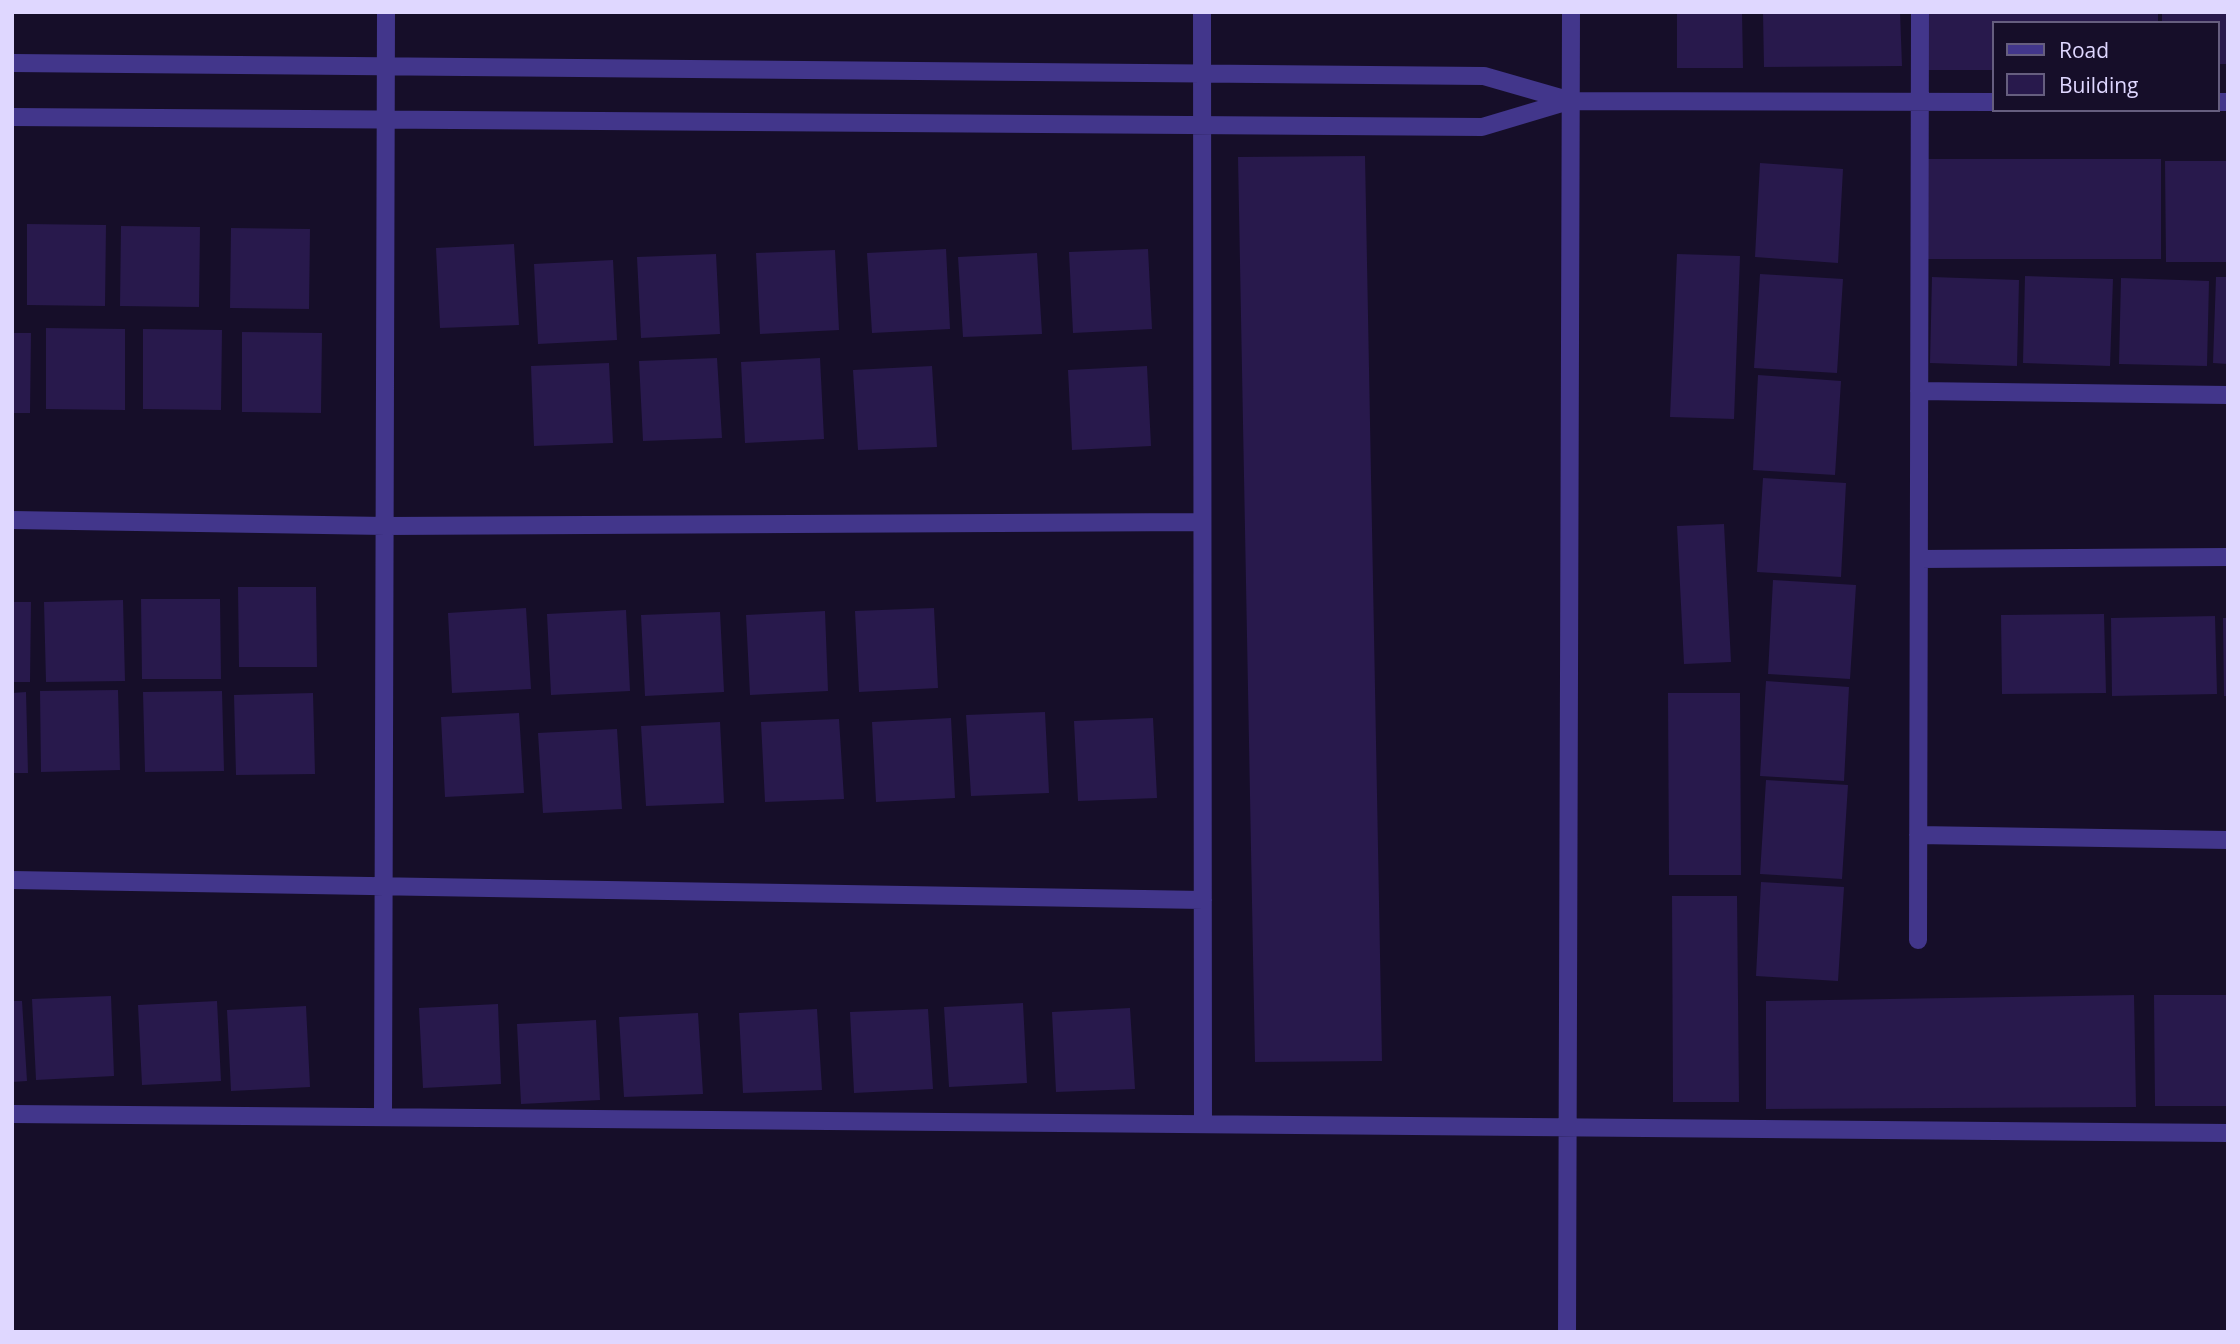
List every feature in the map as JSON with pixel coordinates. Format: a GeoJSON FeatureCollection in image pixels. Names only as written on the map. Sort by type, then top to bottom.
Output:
{"type":"FeatureCollection","features":[{"type":"Feature","properties":{"kind":"street"},"geometry":{"type":"LineString","coordinates":[[383,1116],[386,12]]}},
{"type":"Feature","properties":{"kind":"street"},"geometry":{"type":"LineString","coordinates":[[1202,12],[1203,1123]]}},
{"type":"Feature","properties":{"kind":"street"},"geometry":{"type":"LineString","coordinates":[[1567,1332],[1571,12]]}},
{"type":"Feature","properties":{"kind":"street"},"geometry":{"type":"LineString","coordinates":[[1918,940],[1920,12]]}},
{"type":"Feature","properties":{"kind":"street"},"geometry":{"type":"LineString","coordinates":[[12,64],[1484,76],[1571,101],[1992,102]]}},
{"type":"Feature","properties":{"kind":"street"},"geometry":{"type":"LineString","coordinates":[[12,117],[1482,127],[1571,101]]}},
{"type":"Feature","properties":{"kind":"street"},"geometry":{"type":"LineString","coordinates":[[1919,391],[2228,395]]}},
{"type":"Feature","properties":{"kind":"street"},"geometry":{"type":"LineString","coordinates":[[12,520],[385,526],[1202,522]]}},
{"type":"Feature","properties":{"kind":"street"},"geometry":{"type":"LineString","coordinates":[[1919,559],[2228,556]]}},
{"type":"Feature","properties":{"kind":"street"},"geometry":{"type":"LineString","coordinates":[[1918,835],[2228,840]]}},
{"type":"Feature","properties":{"kind":"street"},"geometry":{"type":"LineString","coordinates":[[12,880],[1203,900]]}},
{"type":"Feature","properties":{"kind":"street"},"geometry":{"type":"LineString","coordinates":[[12,1114],[2228,1133]]}},
{"type":"Feature","properties":{"kind":"building"},"geometry":{"type":"Polygon","coordinates":[[[1677,12],[1742,12],[1743,68],[1677,68],[1677,12]]]}},
{"type":"Feature","properties":{"kind":"building"},"geometry":{"type":"Polygon","coordinates":[[[1763,12],[1900,12],[1902,66],[1764,67],[1763,12]]]}},
{"type":"Feature","properties":{"kind":"building"},"geometry":{"type":"Polygon","coordinates":[[[1920,12],[2158,12],[2158,21],[1992,21],[1992,70],[1921,70],[1920,12]]]}},
{"type":"Feature","properties":{"kind":"building"},"geometry":{"type":"Polygon","coordinates":[[[2162,12],[2228,12],[2228,64],[2219,64],[2219,21],[2162,21],[2162,12]]]}},
{"type":"Feature","properties":{"kind":"building"},"geometry":{"type":"Polygon","coordinates":[[[1365,156],[1382,1061],[1255,1062],[1238,157],[1365,156]]]}},
{"type":"Feature","properties":{"kind":"building"},"geometry":{"type":"Polygon","coordinates":[[[1923,159],[2161,159],[2161,259],[1924,259],[1923,159]]]}},
{"type":"Feature","properties":{"kind":"building"},"geometry":{"type":"Polygon","coordinates":[[[2165,161],[2228,161],[2228,262],[2166,262],[2165,161]]]}},
{"type":"Feature","properties":{"kind":"building"},"geometry":{"type":"Polygon","coordinates":[[[1760,163],[1843,169],[1838,263],[1755,257],[1760,163]]]}},
{"type":"Feature","properties":{"kind":"building"},"geometry":{"type":"Polygon","coordinates":[[[27,224],[106,225],[105,306],[27,305],[27,224]]]}},
{"type":"Feature","properties":{"kind":"building"},"geometry":{"type":"Polygon","coordinates":[[[121,226],[200,227],[199,307],[120,306],[121,226]]]}},
{"type":"Feature","properties":{"kind":"building"},"geometry":{"type":"Polygon","coordinates":[[[231,228],[310,229],[309,309],[230,308],[231,228]]]}},
{"type":"Feature","properties":{"kind":"building"},"geometry":{"type":"Polygon","coordinates":[[[514,244],[519,325],[440,328],[436,248],[514,244]]]}},
{"type":"Feature","properties":{"kind":"building"},"geometry":{"type":"Polygon","coordinates":[[[946,249],[950,329],[872,333],[867,253],[946,249]]]}},
{"type":"Feature","properties":{"kind":"building"},"geometry":{"type":"Polygon","coordinates":[[[1148,249],[1152,329],[1073,333],[1069,252],[1148,249]]]}},
{"type":"Feature","properties":{"kind":"building"},"geometry":{"type":"Polygon","coordinates":[[[835,250],[839,330],[760,334],[756,253],[835,250]]]}},
{"type":"Feature","properties":{"kind":"building"},"geometry":{"type":"Polygon","coordinates":[[[1037,253],[1042,334],[963,337],[958,257],[1037,253]]]}},
{"type":"Feature","properties":{"kind":"building"},"geometry":{"type":"Polygon","coordinates":[[[716,254],[720,334],[641,338],[637,257],[716,254]]]}},
{"type":"Feature","properties":{"kind":"building"},"geometry":{"type":"Polygon","coordinates":[[[1677,254],[1740,256],[1734,419],[1670,417],[1677,254]]]}},
{"type":"Feature","properties":{"kind":"building"},"geometry":{"type":"Polygon","coordinates":[[[613,260],[617,340],[538,344],[534,264],[613,260]]]}},
{"type":"Feature","properties":{"kind":"building"},"geometry":{"type":"Polygon","coordinates":[[[1760,274],[1843,279],[1837,373],[1754,368],[1760,274]]]}},
{"type":"Feature","properties":{"kind":"building"},"geometry":{"type":"Polygon","coordinates":[[[2025,276],[2113,279],[2110,366],[2023,363],[2025,276]]]}},
{"type":"Feature","properties":{"kind":"building"},"geometry":{"type":"Polygon","coordinates":[[[1932,277],[2019,280],[2017,366],[1930,363],[1932,277]]]}},
{"type":"Feature","properties":{"kind":"building"},"geometry":{"type":"Polygon","coordinates":[[[2216,277],[2228,277],[2228,364],[2213,363],[2216,277]]]}},
{"type":"Feature","properties":{"kind":"building"},"geometry":{"type":"Polygon","coordinates":[[[2121,278],[2209,281],[2207,366],[2119,364],[2121,278]]]}},
{"type":"Feature","properties":{"kind":"building"},"geometry":{"type":"Polygon","coordinates":[[[46,328],[125,329],[125,410],[46,409],[46,328]]]}},
{"type":"Feature","properties":{"kind":"building"},"geometry":{"type":"Polygon","coordinates":[[[143,329],[222,330],[221,410],[143,409],[143,329]]]}},
{"type":"Feature","properties":{"kind":"building"},"geometry":{"type":"Polygon","coordinates":[[[242,332],[322,333],[321,413],[242,412],[242,332]]]}},
{"type":"Feature","properties":{"kind":"building"},"geometry":{"type":"Polygon","coordinates":[[[12,333],[31,333],[30,413],[12,413],[12,333]]]}},
{"type":"Feature","properties":{"kind":"building"},"geometry":{"type":"Polygon","coordinates":[[[717,358],[722,438],[643,441],[639,361],[717,358]]]}},
{"type":"Feature","properties":{"kind":"building"},"geometry":{"type":"Polygon","coordinates":[[[820,358],[824,439],[745,443],[741,362],[820,358]]]}},
{"type":"Feature","properties":{"kind":"building"},"geometry":{"type":"Polygon","coordinates":[[[609,363],[613,443],[534,446],[531,366],[609,363]]]}},
{"type":"Feature","properties":{"kind":"building"},"geometry":{"type":"Polygon","coordinates":[[[932,366],[937,447],[858,450],[853,370],[932,366]]]}},
{"type":"Feature","properties":{"kind":"building"},"geometry":{"type":"Polygon","coordinates":[[[1147,366],[1151,446],[1072,450],[1068,370],[1147,366]]]}},
{"type":"Feature","properties":{"kind":"building"},"geometry":{"type":"Polygon","coordinates":[[[1758,375],[1841,381],[1835,475],[1753,470],[1758,375]]]}},
{"type":"Feature","properties":{"kind":"building"},"geometry":{"type":"Polygon","coordinates":[[[1763,478],[1846,483],[1841,577],[1757,572],[1763,478]]]}},
{"type":"Feature","properties":{"kind":"building"},"geometry":{"type":"Polygon","coordinates":[[[1724,524],[1731,662],[1684,664],[1677,526],[1724,524]]]}},
{"type":"Feature","properties":{"kind":"building"},"geometry":{"type":"Polygon","coordinates":[[[1773,580],[1856,585],[1850,679],[1768,674],[1773,580]]]}},
{"type":"Feature","properties":{"kind":"building"},"geometry":{"type":"Polygon","coordinates":[[[238,587],[316,587],[317,667],[239,667],[238,587]]]}},
{"type":"Feature","properties":{"kind":"building"},"geometry":{"type":"Polygon","coordinates":[[[141,599],[220,599],[221,679],[142,679],[141,599]]]}},
{"type":"Feature","properties":{"kind":"building"},"geometry":{"type":"Polygon","coordinates":[[[123,600],[125,681],[46,682],[44,602],[123,600]]]}},
{"type":"Feature","properties":{"kind":"building"},"geometry":{"type":"Polygon","coordinates":[[[12,602],[31,602],[30,682],[12,682],[12,602]]]}},
{"type":"Feature","properties":{"kind":"building"},"geometry":{"type":"Polygon","coordinates":[[[526,608],[531,689],[452,693],[448,613],[526,608]]]}},
{"type":"Feature","properties":{"kind":"building"},"geometry":{"type":"Polygon","coordinates":[[[934,608],[938,688],[859,692],[855,611],[934,608]]]}},
{"type":"Feature","properties":{"kind":"building"},"geometry":{"type":"Polygon","coordinates":[[[626,610],[630,691],[551,695],[547,614],[626,610]]]}},
{"type":"Feature","properties":{"kind":"building"},"geometry":{"type":"Polygon","coordinates":[[[825,611],[828,691],[750,695],[746,615],[825,611]]]}},
{"type":"Feature","properties":{"kind":"building"},"geometry":{"type":"Polygon","coordinates":[[[720,612],[724,692],[645,696],[641,615],[720,612]]]}},
{"type":"Feature","properties":{"kind":"building"},"geometry":{"type":"Polygon","coordinates":[[[2104,614],[2106,693],[2002,694],[2001,615],[2104,614]]]}},
{"type":"Feature","properties":{"kind":"building"},"geometry":{"type":"Polygon","coordinates":[[[2215,616],[2217,694],[2112,696],[2111,618],[2215,616]]]}},
{"type":"Feature","properties":{"kind":"building"},"geometry":{"type":"Polygon","coordinates":[[[2223,618],[2228,618],[2228,696],[2224,696],[2223,618]]]}},
{"type":"Feature","properties":{"kind":"building"},"geometry":{"type":"Polygon","coordinates":[[[1766,681],[1849,687],[1844,781],[1760,776],[1766,681]]]}},
{"type":"Feature","properties":{"kind":"building"},"geometry":{"type":"Polygon","coordinates":[[[118,690],[120,770],[41,772],[40,691],[118,690]]]}},
{"type":"Feature","properties":{"kind":"building"},"geometry":{"type":"Polygon","coordinates":[[[222,691],[224,771],[145,772],[143,692],[222,691]]]}},
{"type":"Feature","properties":{"kind":"building"},"geometry":{"type":"Polygon","coordinates":[[[26,692],[28,773],[12,773],[12,693],[26,692]]]}},
{"type":"Feature","properties":{"kind":"building"},"geometry":{"type":"Polygon","coordinates":[[[313,693],[315,774],[236,775],[234,695],[313,693]]]}},
{"type":"Feature","properties":{"kind":"building"},"geometry":{"type":"Polygon","coordinates":[[[1668,693],[1740,693],[1741,875],[1669,875],[1668,693]]]}},
{"type":"Feature","properties":{"kind":"building"},"geometry":{"type":"Polygon","coordinates":[[[1045,712],[1049,793],[971,796],[966,715],[1045,712]]]}},
{"type":"Feature","properties":{"kind":"building"},"geometry":{"type":"Polygon","coordinates":[[[519,713],[524,793],[445,797],[441,717],[519,713]]]}},
{"type":"Feature","properties":{"kind":"building"},"geometry":{"type":"Polygon","coordinates":[[[951,718],[955,798],[876,802],[872,722],[951,718]]]}},
{"type":"Feature","properties":{"kind":"building"},"geometry":{"type":"Polygon","coordinates":[[[1153,718],[1157,798],[1078,801],[1074,721],[1153,718]]]}},
{"type":"Feature","properties":{"kind":"building"},"geometry":{"type":"Polygon","coordinates":[[[839,719],[844,799],[765,802],[761,722],[839,719]]]}},
{"type":"Feature","properties":{"kind":"building"},"geometry":{"type":"Polygon","coordinates":[[[720,722],[724,803],[646,806],[641,726],[720,722]]]}},
{"type":"Feature","properties":{"kind":"building"},"geometry":{"type":"Polygon","coordinates":[[[617,729],[622,809],[543,813],[538,733],[617,729]]]}},
{"type":"Feature","properties":{"kind":"building"},"geometry":{"type":"Polygon","coordinates":[[[1766,780],[1848,785],[1842,879],[1760,874],[1766,780]]]}},
{"type":"Feature","properties":{"kind":"building"},"geometry":{"type":"Polygon","coordinates":[[[1761,882],[1844,887],[1838,981],[1756,976],[1761,882]]]}},
{"type":"Feature","properties":{"kind":"building"},"geometry":{"type":"Polygon","coordinates":[[[1672,896],[1737,896],[1739,1102],[1673,1102],[1672,896]]]}},
{"type":"Feature","properties":{"kind":"building"},"geometry":{"type":"Polygon","coordinates":[[[2134,995],[2136,1107],[1766,1109],[1766,1001],[2134,995]]]}},
{"type":"Feature","properties":{"kind":"building"},"geometry":{"type":"Polygon","coordinates":[[[2154,995],[2228,995],[2228,1106],[2155,1106],[2154,995]]]}},
{"type":"Feature","properties":{"kind":"building"},"geometry":{"type":"Polygon","coordinates":[[[111,996],[114,1076],[36,1080],[32,999],[111,996]]]}},
{"type":"Feature","properties":{"kind":"building"},"geometry":{"type":"Polygon","coordinates":[[[12,1001],[22,1001],[27,1081],[12,1082],[12,1001]]]}},
{"type":"Feature","properties":{"kind":"building"},"geometry":{"type":"Polygon","coordinates":[[[217,1001],[221,1081],[142,1085],[138,1005],[217,1001]]]}},
{"type":"Feature","properties":{"kind":"building"},"geometry":{"type":"Polygon","coordinates":[[[1023,1003],[1027,1083],[949,1087],[944,1007],[1023,1003]]]}},
{"type":"Feature","properties":{"kind":"building"},"geometry":{"type":"Polygon","coordinates":[[[498,1004],[501,1084],[423,1088],[419,1008],[498,1004]]]}},
{"type":"Feature","properties":{"kind":"building"},"geometry":{"type":"Polygon","coordinates":[[[306,1006],[310,1087],[231,1091],[227,1010],[306,1006]]]}},
{"type":"Feature","properties":{"kind":"building"},"geometry":{"type":"Polygon","coordinates":[[[1130,1008],[1135,1089],[1056,1092],[1052,1012],[1130,1008]]]}},
{"type":"Feature","properties":{"kind":"building"},"geometry":{"type":"Polygon","coordinates":[[[817,1009],[822,1090],[743,1093],[739,1013],[817,1009]]]}},
{"type":"Feature","properties":{"kind":"building"},"geometry":{"type":"Polygon","coordinates":[[[928,1009],[933,1089],[854,1093],[850,1012],[928,1009]]]}},
{"type":"Feature","properties":{"kind":"building"},"geometry":{"type":"Polygon","coordinates":[[[698,1013],[703,1094],[624,1097],[619,1017],[698,1013]]]}},
{"type":"Feature","properties":{"kind":"building"},"geometry":{"type":"Polygon","coordinates":[[[596,1020],[600,1100],[521,1104],[517,1024],[596,1020]]]}}]}
